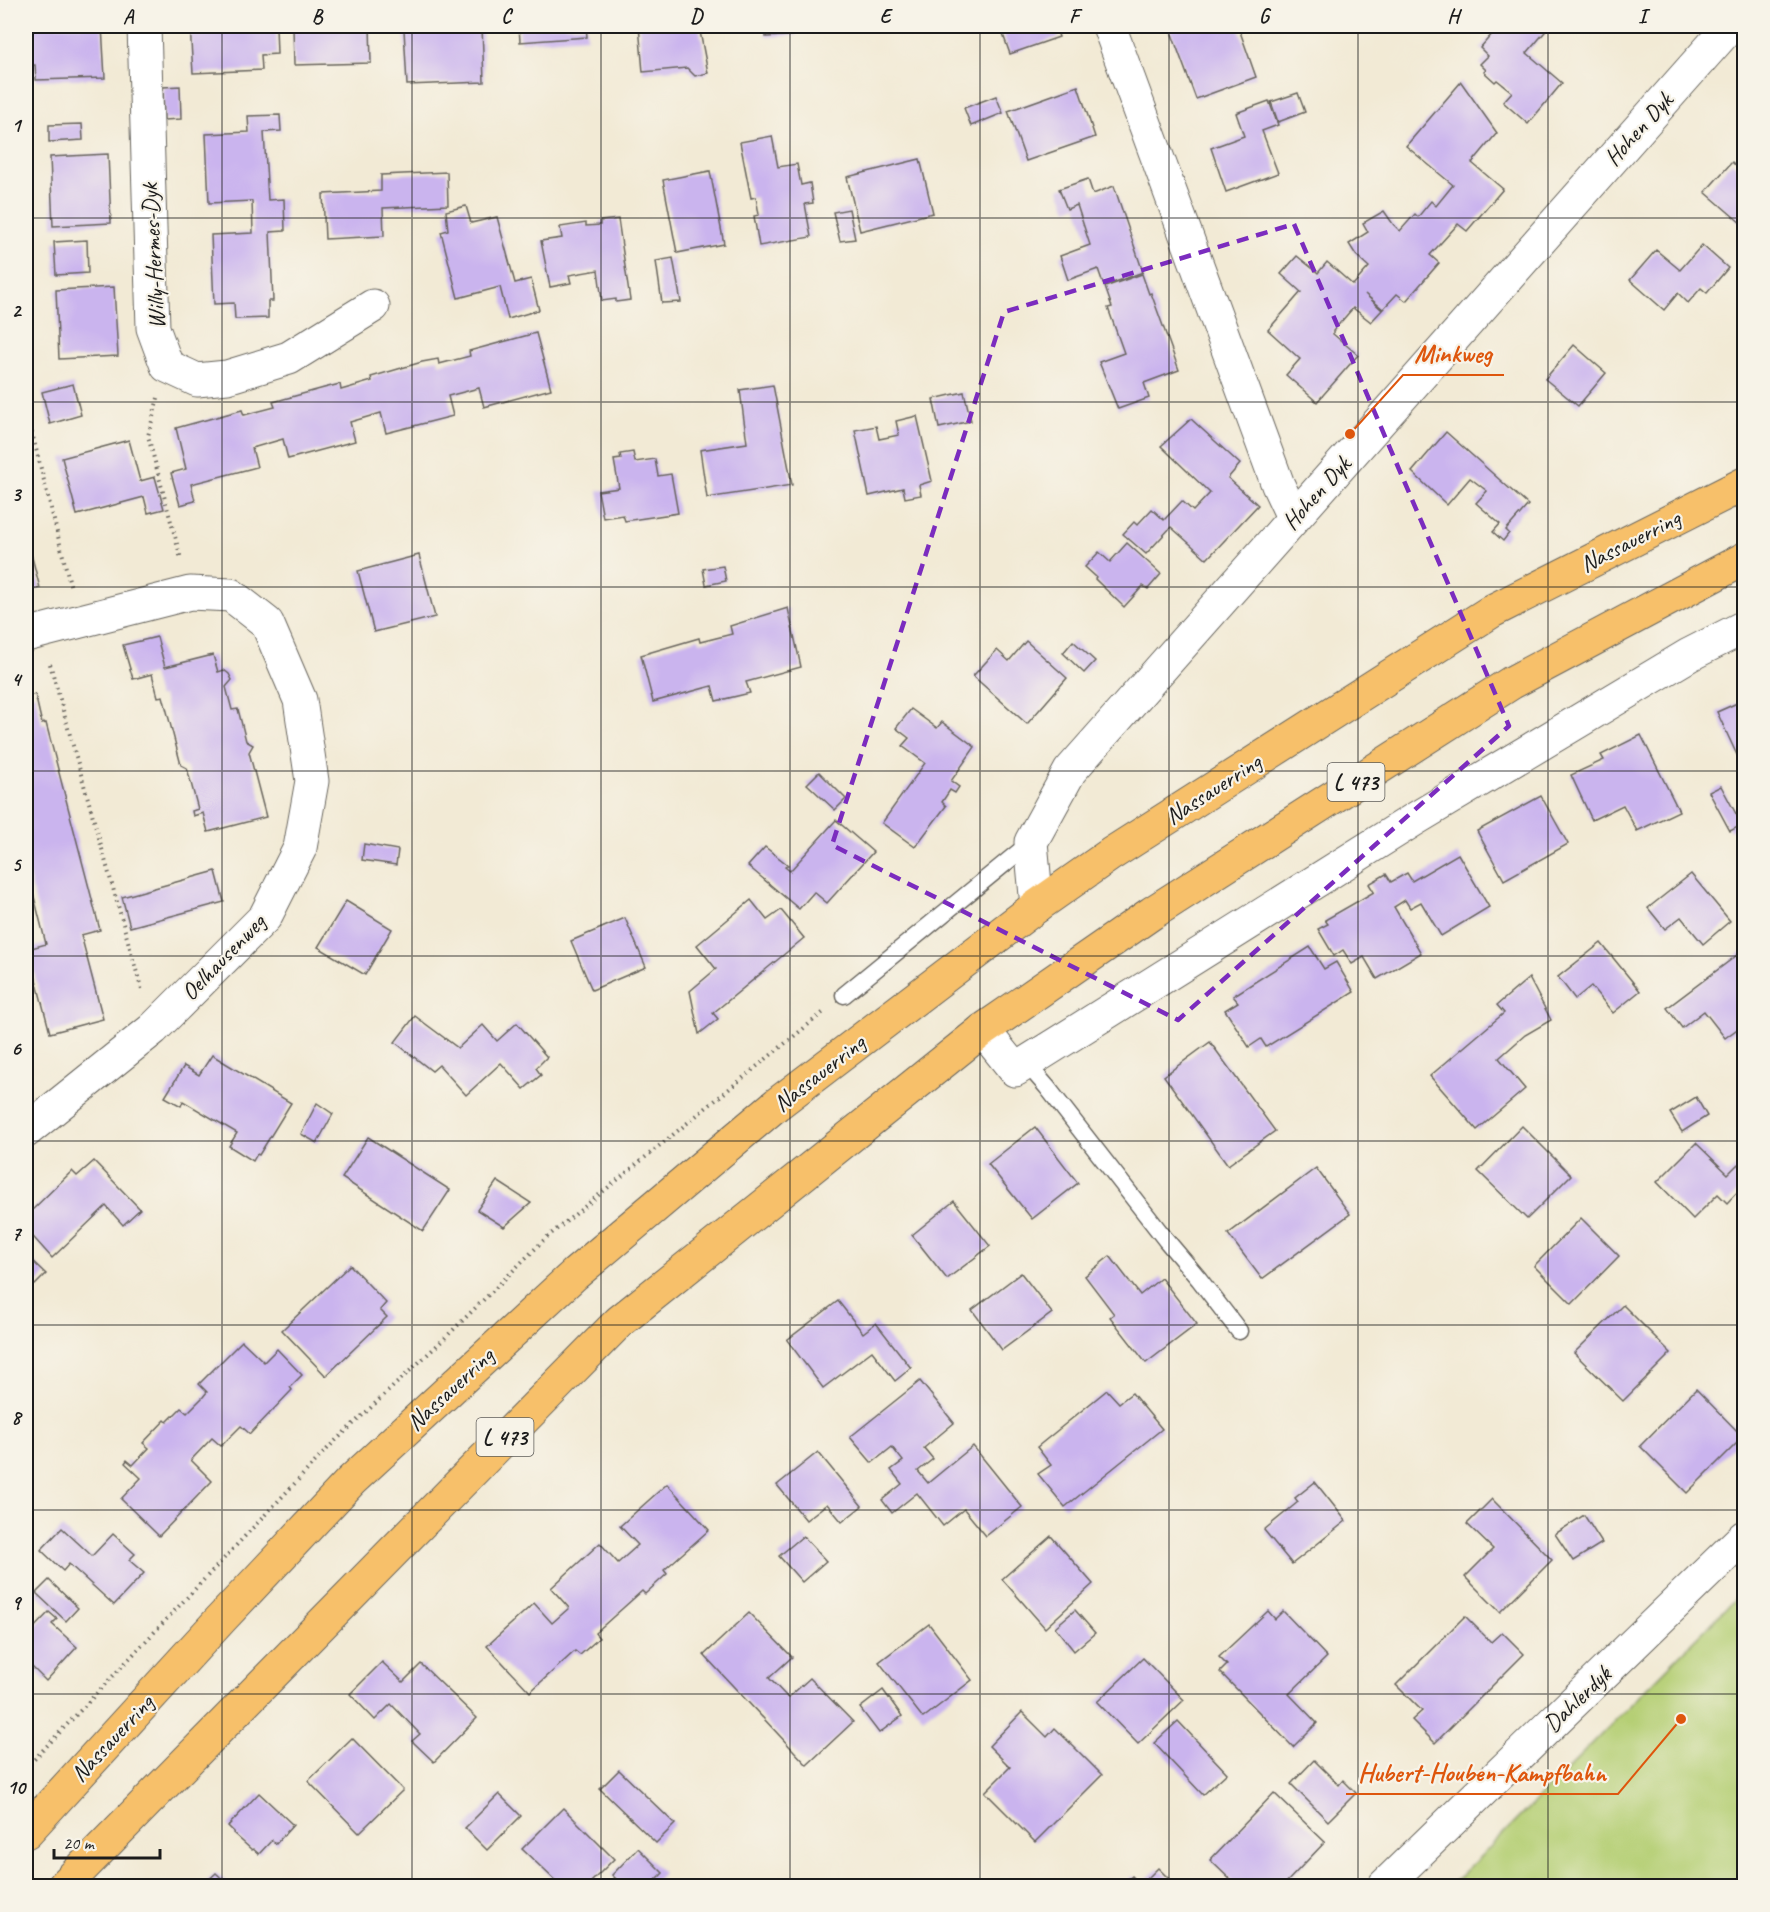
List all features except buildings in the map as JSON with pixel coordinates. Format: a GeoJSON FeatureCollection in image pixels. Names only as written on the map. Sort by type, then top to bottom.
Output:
{"type":"FeatureCollection","features":[{"type":"Feature","properties":{"kind":"main road","name":"Nassauerring"},"geometry":{"type":"LineString","coordinates":[[26,1832],[351,1481],[575,1274],[777,1104],[1037,906],[1111,854],[1492,611],[1744,484]]}},
{"type":"Feature","properties":{"kind":"main road","name":"L 473"},"geometry":{"type":"LineString","coordinates":[[64,1887],[619,1322],[984,1030],[1152,913],[1511,683],[1744,559]]}},
{"type":"Feature","properties":{"kind":"street","name":"Willy-Hermes-Dyk"},"geometry":{"type":"LineString","coordinates":[[144,26],[153,328],[167,366]]}},
{"type":"Feature","properties":{"kind":"street"},"geometry":{"type":"LineString","coordinates":[[1109,26],[1274,474],[1293,518]]}},
{"type":"Feature","properties":{"kind":"street","name":"Hohen Dyk"},"geometry":{"type":"LineString","coordinates":[[1031,842],[1070,771],[1730,26]]}},
{"type":"Feature","properties":{"kind":"street"},"geometry":{"type":"LineString","coordinates":[[167,366],[197,380],[227,376],[289,358],[373,306]]}},
{"type":"Feature","properties":{"kind":"street","name":"Oelhausenweg"},"geometry":{"type":"LineString","coordinates":[[26,1131],[153,1029],[265,917],[300,848],[312,781],[300,700],[267,623],[231,596],[190,593],[33,633]]}},
{"type":"Feature","properties":{"kind":"street"},"geometry":{"type":"LineString","coordinates":[[984,1030],[1020,1066],[1415,819],[1689,655],[1744,627]]}},
{"type":"Feature","properties":{"kind":"street"},"geometry":{"type":"LineString","coordinates":[[1031,842],[1037,906]]}},
{"type":"Feature","properties":{"kind":"street","name":"Dahlerdyk"},"geometry":{"type":"LineString","coordinates":[[1384,1887],[1744,1537]]}},
{"type":"Feature","properties":{"kind":"lane"},"geometry":{"type":"LineString","coordinates":[[844,995],[1031,842]]}},
{"type":"Feature","properties":{"kind":"lane"},"geometry":{"type":"LineString","coordinates":[[1020,1066],[1047,1087],[1158,1231],[1239,1331]]}},
{"type":"Feature","properties":{"kind":"path"},"geometry":{"type":"LineString","coordinates":[[167,366],[148,436],[190,593]]}},
{"type":"Feature","properties":{"kind":"path"},"geometry":{"type":"LineString","coordinates":[[26,409],[79,622]]}},
{"type":"Feature","properties":{"kind":"path"},"geometry":{"type":"LineString","coordinates":[[33,633],[153,1029]]}},
{"type":"Feature","properties":{"kind":"highlighted area"},"geometry":{"type":"Polygon","coordinates":[[[1294,224],[1509,726],[1178,1020],[832,845],[1004,312],[1294,224]]]}},
{"type":"Feature","properties":{"kind":"green space"},"geometry":{"type":"Polygon","coordinates":[[[1744,1590],[1744,1886],[1450,1886],[1489,1848],[1744,1590]]]}},
{"type":"Feature","properties":{"kind":"place","name":"Minkweg"},"geometry":{"type":"Point","coordinates":[1350,434]}},
{"type":"Feature","properties":{"kind":"place","name":"Hubert-Houben-Kampfbahn"},"geometry":{"type":"Point","coordinates":[1681,1719]}}]}
